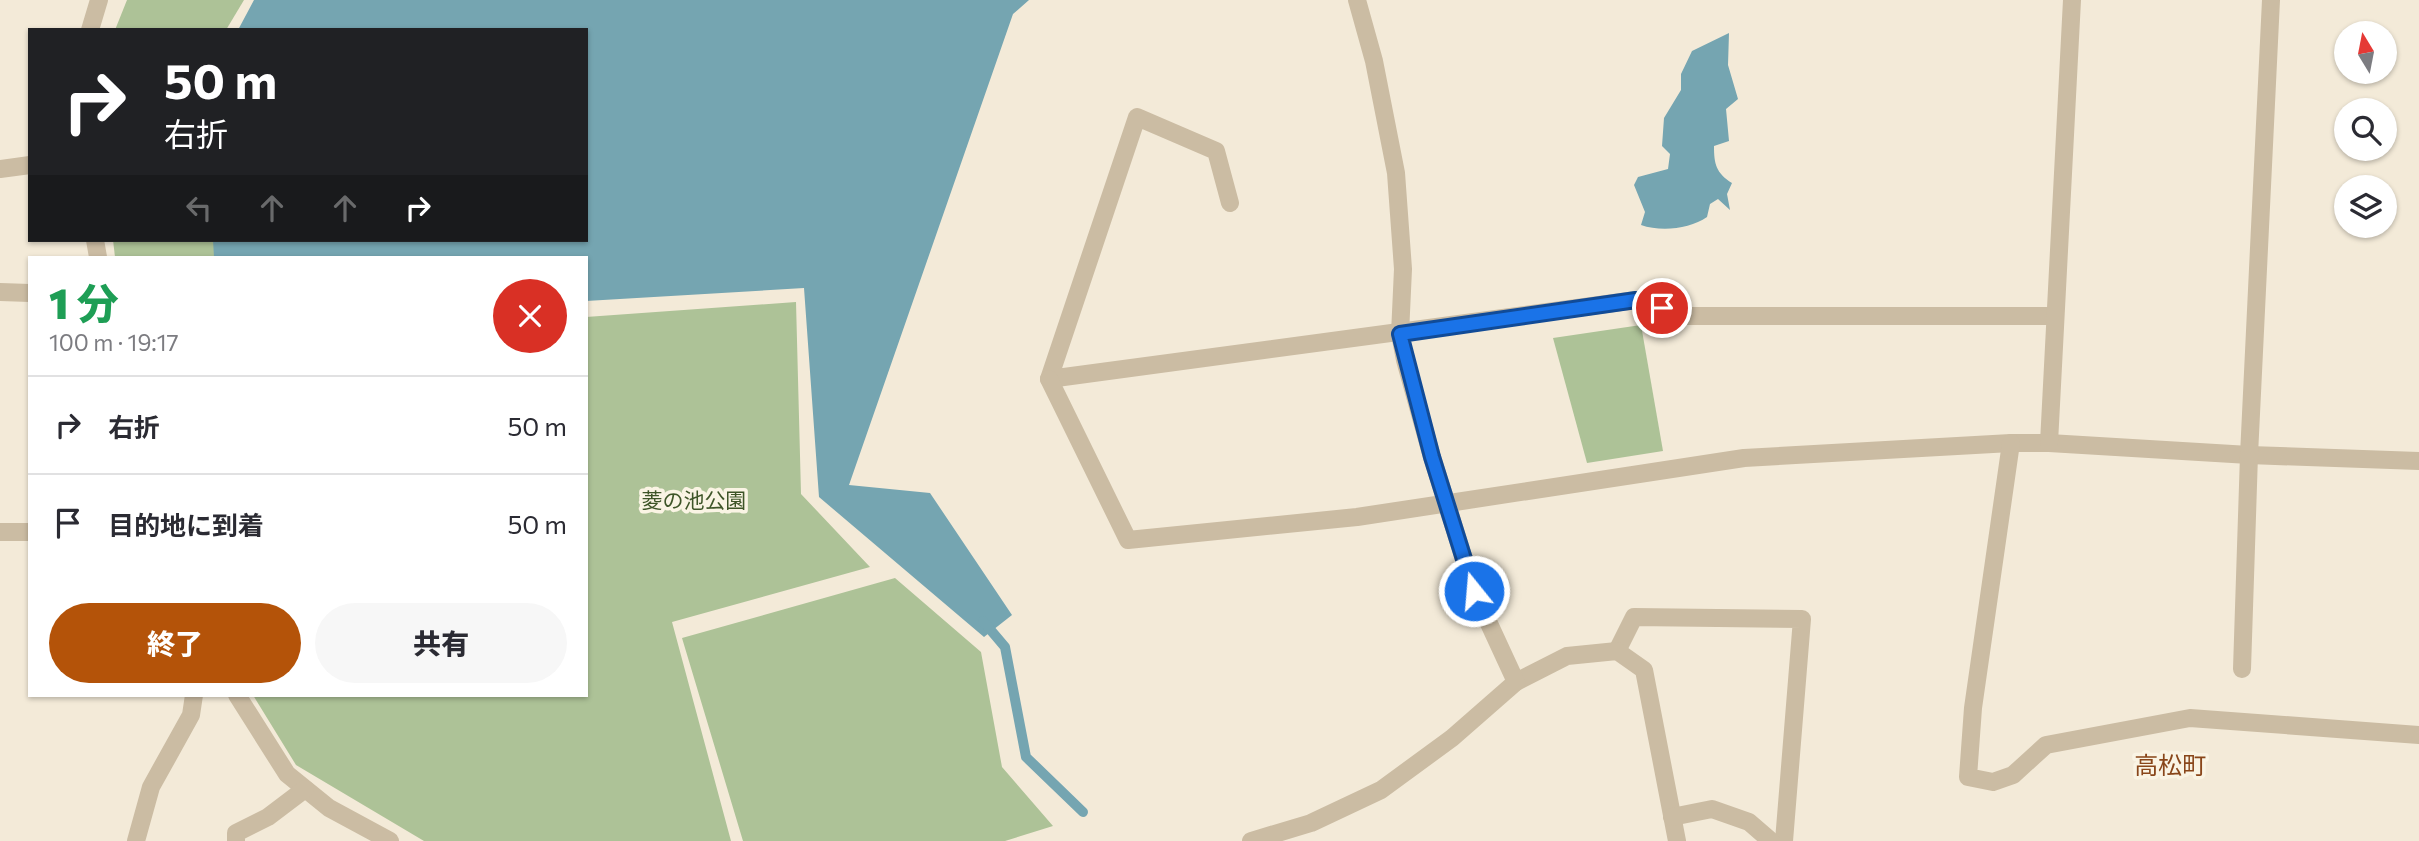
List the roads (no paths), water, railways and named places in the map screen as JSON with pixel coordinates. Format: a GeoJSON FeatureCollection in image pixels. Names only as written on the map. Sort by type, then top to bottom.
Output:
{"type":"FeatureCollection","features":[{"type":"Feature","properties":{"kind":"street"},"geometry":{"type":"LineString","coordinates":[[91,28],[99,0]]}},
{"type":"Feature","properties":{"kind":"street"},"geometry":{"type":"LineString","coordinates":[[1357,0],[1374,61],[1396,173],[1403,269],[1400,334],[1405,360],[1474,591],[1516,682]]}},
{"type":"Feature","properties":{"kind":"street"},"geometry":{"type":"LineString","coordinates":[[2049,443],[2072,0]]}},
{"type":"Feature","properties":{"kind":"street"},"geometry":{"type":"LineString","coordinates":[[2242,668],[2249,454],[2271,0]]}},
{"type":"Feature","properties":{"kind":"street"},"geometry":{"type":"LineString","coordinates":[[1230,203],[1216,151],[1137,117],[1049,379],[1128,540],[1357,517],[1744,458],[2049,443],[2419,461]]}},
{"type":"Feature","properties":{"kind":"street"},"geometry":{"type":"LineString","coordinates":[[0,169],[28,166]]}},
{"type":"Feature","properties":{"kind":"street"},"geometry":{"type":"LineString","coordinates":[[0,292],[28,293]]}},
{"type":"Feature","properties":{"kind":"street"},"geometry":{"type":"LineString","coordinates":[[1049,379],[1400,334],[1636,300],[1688,316],[2055,316]]}},
{"type":"Feature","properties":{"kind":"street"},"geometry":{"type":"LineString","coordinates":[[2011,443],[1973,708],[1968,777],[1993,782],[2012,775],[2046,745],[2190,718],[2419,735]]}},
{"type":"Feature","properties":{"kind":"street"},"geometry":{"type":"LineString","coordinates":[[0,533],[28,532]]}},
{"type":"Feature","properties":{"kind":"street"},"geometry":{"type":"LineString","coordinates":[[1616,651],[1634,617],[1801,619],[1784,841]]}},
{"type":"Feature","properties":{"kind":"street"},"geometry":{"type":"LineString","coordinates":[[1251,841],[1311,823],[1381,790],[1452,738],[1516,682],[1567,656],[1616,651],[1644,670],[1677,841]]}},
{"type":"Feature","properties":{"kind":"street"},"geometry":{"type":"LineString","coordinates":[[136,841],[151,787],[191,715],[194,697]]}},
{"type":"Feature","properties":{"kind":"street"},"geometry":{"type":"LineString","coordinates":[[238,697],[287,774],[329,808],[390,841]]}},
{"type":"Feature","properties":{"kind":"street"},"geometry":{"type":"LineString","coordinates":[[236,841],[236,833],[268,817],[304,789]]}},
{"type":"Feature","properties":{"kind":"street"},"geometry":{"type":"LineString","coordinates":[[1672,817],[1712,809],[1749,822],[1771,841]]}},
{"type":"Feature","properties":{"kind":"water"},"geometry":{"type":"Polygon","coordinates":[[[254,0],[1029,0],[1013,14],[849,485],[930,493],[1012,615],[984,637],[819,497],[804,288],[588,301],[588,256],[214,256],[213,242],[588,242],[588,28],[239,28],[254,0]]]}},
{"type":"Feature","properties":{"kind":"water"},"geometry":{"type":"Polygon","coordinates":[[[1729,33],[1728,65],[1738,99],[1726,109],[1729,141],[1714,146],[1717,168],[1722,176],[1732,183],[1727,194],[1730,210],[1718,199],[1710,204],[1707,217],[1684,227],[1666,229],[1641,225],[1645,212],[1634,185],[1638,177],[1668,169],[1670,154],[1662,146],[1664,118],[1681,90],[1681,74],[1692,51],[1729,33]]]}},
{"type":"Feature","properties":{"kind":"waterway"},"geometry":{"type":"LineString","coordinates":[[983,621],[1005,647],[1026,757],[1083,812]]}},
{"type":"Feature","properties":{"kind":"district","name":"高松町"},"geometry":{"type":"Point","coordinates":[2170,766]}},
{"type":"Feature","properties":{"kind":"park label","name":"菱の池公園"},"geometry":{"type":"Point","coordinates":[694,501]}}]}
